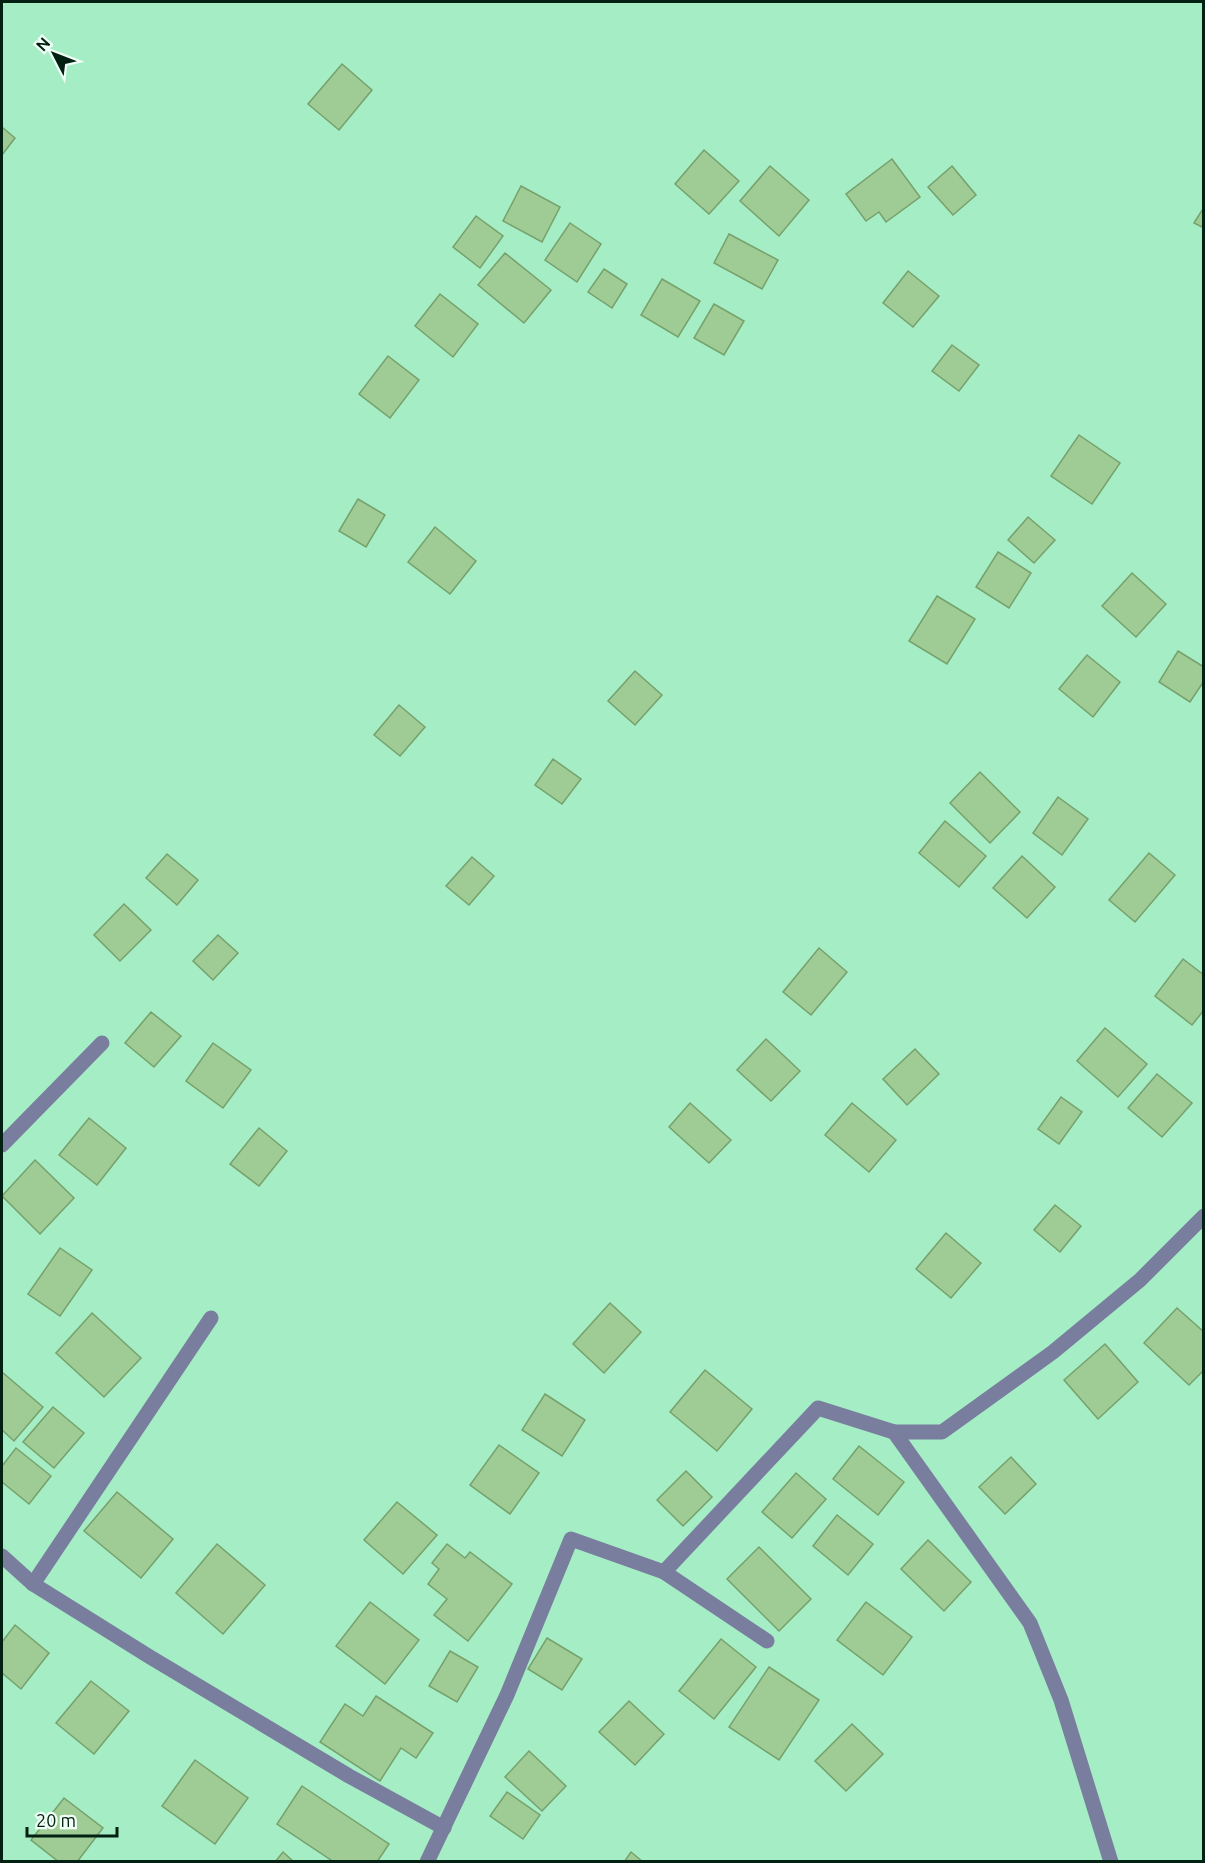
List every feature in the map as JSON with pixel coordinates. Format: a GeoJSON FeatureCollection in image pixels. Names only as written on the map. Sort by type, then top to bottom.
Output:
{"type":"FeatureCollection","features":[{"type":"Feature","properties":{"kind":"street"},"geometry":{"type":"LineString","coordinates":[[2,1145],[102,1042]]}},
{"type":"Feature","properties":{"kind":"street"},"geometry":{"type":"LineString","coordinates":[[664,1572],[818,1408],[894,1432],[942,1432],[1053,1352],[1140,1280],[1203,1216]]}},
{"type":"Feature","properties":{"kind":"street"},"geometry":{"type":"LineString","coordinates":[[33,1584],[211,1318]]}},
{"type":"Feature","properties":{"kind":"street"},"geometry":{"type":"LineString","coordinates":[[894,1432],[1030,1623],[1061,1700],[1111,1862]]}},
{"type":"Feature","properties":{"kind":"street"},"geometry":{"type":"LineString","coordinates":[[427,1862],[507,1695],[571,1539],[664,1572],[767,1641]]}},
{"type":"Feature","properties":{"kind":"street"},"geometry":{"type":"LineString","coordinates":[[2,1556],[33,1584],[349,1776],[444,1828]]}},
{"type":"Feature","properties":{"kind":"building"},"geometry":{"type":"Polygon","coordinates":[[[342,64],[372,90],[339,130],[308,104],[342,64]]]}},
{"type":"Feature","properties":{"kind":"building"},"geometry":{"type":"Polygon","coordinates":[[[2,127],[15,138],[2,155],[2,127]]]}},
{"type":"Feature","properties":{"kind":"building"},"geometry":{"type":"Polygon","coordinates":[[[704,150],[739,181],[709,214],[675,184],[704,150]]]}},
{"type":"Feature","properties":{"kind":"building"},"geometry":{"type":"Polygon","coordinates":[[[892,159],[920,197],[886,222],[879,212],[866,221],[846,194],[892,159]]]}},
{"type":"Feature","properties":{"kind":"building"},"geometry":{"type":"Polygon","coordinates":[[[770,166],[809,200],[779,236],[740,201],[770,166]]]}},
{"type":"Feature","properties":{"kind":"building"},"geometry":{"type":"Polygon","coordinates":[[[952,166],[976,195],[953,215],[928,187],[952,166]]]}},
{"type":"Feature","properties":{"kind":"building"},"geometry":{"type":"Polygon","coordinates":[[[521,186],[560,207],[542,242],[503,221],[521,186]]]}},
{"type":"Feature","properties":{"kind":"building"},"geometry":{"type":"Polygon","coordinates":[[[1204,207],[1204,228],[1194,223],[1204,207]]]}},
{"type":"Feature","properties":{"kind":"building"},"geometry":{"type":"Polygon","coordinates":[[[476,216],[503,236],[480,268],[453,247],[476,216]]]}},
{"type":"Feature","properties":{"kind":"building"},"geometry":{"type":"Polygon","coordinates":[[[570,223],[601,244],[577,282],[545,260],[570,223]]]}},
{"type":"Feature","properties":{"kind":"building"},"geometry":{"type":"Polygon","coordinates":[[[729,234],[778,260],[762,289],[714,263],[729,234]]]}},
{"type":"Feature","properties":{"kind":"building"},"geometry":{"type":"Polygon","coordinates":[[[505,253],[551,290],[524,323],[478,285],[505,253]]]}},
{"type":"Feature","properties":{"kind":"building"},"geometry":{"type":"Polygon","coordinates":[[[604,269],[627,284],[612,308],[588,292],[604,269]]]}},
{"type":"Feature","properties":{"kind":"building"},"geometry":{"type":"Polygon","coordinates":[[[908,271],[939,296],[913,327],[883,303],[908,271]]]}},
{"type":"Feature","properties":{"kind":"building"},"geometry":{"type":"Polygon","coordinates":[[[662,279],[700,301],[678,337],[641,315],[662,279]]]}},
{"type":"Feature","properties":{"kind":"building"},"geometry":{"type":"Polygon","coordinates":[[[440,294],[478,324],[453,357],[415,326],[440,294]]]}},
{"type":"Feature","properties":{"kind":"building"},"geometry":{"type":"Polygon","coordinates":[[[714,304],[744,321],[724,355],[694,338],[714,304]]]}},
{"type":"Feature","properties":{"kind":"building"},"geometry":{"type":"Polygon","coordinates":[[[952,345],[979,365],[959,391],[932,371],[952,345]]]}},
{"type":"Feature","properties":{"kind":"building"},"geometry":{"type":"Polygon","coordinates":[[[388,356],[419,380],[390,418],[359,394],[388,356]]]}},
{"type":"Feature","properties":{"kind":"building"},"geometry":{"type":"Polygon","coordinates":[[[1079,435],[1120,463],[1092,504],[1051,476],[1079,435]]]}},
{"type":"Feature","properties":{"kind":"building"},"geometry":{"type":"Polygon","coordinates":[[[358,499],[385,515],[366,547],[339,531],[358,499]]]}},
{"type":"Feature","properties":{"kind":"building"},"geometry":{"type":"Polygon","coordinates":[[[1028,517],[1055,540],[1034,563],[1008,540],[1028,517]]]}},
{"type":"Feature","properties":{"kind":"building"},"geometry":{"type":"Polygon","coordinates":[[[435,527],[476,561],[450,594],[408,562],[435,527]]]}},
{"type":"Feature","properties":{"kind":"building"},"geometry":{"type":"Polygon","coordinates":[[[998,552],[1031,573],[1009,608],[976,587],[998,552]]]}},
{"type":"Feature","properties":{"kind":"building"},"geometry":{"type":"Polygon","coordinates":[[[1132,573],[1166,604],[1136,637],[1102,606],[1132,573]]]}},
{"type":"Feature","properties":{"kind":"building"},"geometry":{"type":"Polygon","coordinates":[[[937,596],[975,619],[947,664],[909,641],[937,596]]]}},
{"type":"Feature","properties":{"kind":"building"},"geometry":{"type":"Polygon","coordinates":[[[1178,651],[1204,667],[1204,681],[1190,702],[1159,682],[1178,651]]]}},
{"type":"Feature","properties":{"kind":"building"},"geometry":{"type":"Polygon","coordinates":[[[1087,655],[1120,682],[1093,717],[1059,689],[1087,655]]]}},
{"type":"Feature","properties":{"kind":"building"},"geometry":{"type":"Polygon","coordinates":[[[635,671],[662,695],[635,725],[608,701],[635,671]]]}},
{"type":"Feature","properties":{"kind":"building"},"geometry":{"type":"Polygon","coordinates":[[[399,705],[425,727],[400,756],[374,735],[399,705]]]}},
{"type":"Feature","properties":{"kind":"building"},"geometry":{"type":"Polygon","coordinates":[[[553,759],[581,779],[562,804],[535,785],[553,759]]]}},
{"type":"Feature","properties":{"kind":"building"},"geometry":{"type":"Polygon","coordinates":[[[980,772],[1020,812],[990,843],[950,803],[980,772]]]}},
{"type":"Feature","properties":{"kind":"building"},"geometry":{"type":"Polygon","coordinates":[[[1058,797],[1088,819],[1062,855],[1033,833],[1058,797]]]}},
{"type":"Feature","properties":{"kind":"building"},"geometry":{"type":"Polygon","coordinates":[[[945,821],[986,856],[959,887],[919,853],[945,821]]]}},
{"type":"Feature","properties":{"kind":"building"},"geometry":{"type":"Polygon","coordinates":[[[1149,853],[1175,875],[1135,922],[1109,900],[1149,853]]]}},
{"type":"Feature","properties":{"kind":"building"},"geometry":{"type":"Polygon","coordinates":[[[167,854],[198,880],[177,905],[146,878],[167,854]]]}},
{"type":"Feature","properties":{"kind":"building"},"geometry":{"type":"Polygon","coordinates":[[[1022,856],[1055,887],[1027,918],[993,888],[1022,856]]]}},
{"type":"Feature","properties":{"kind":"building"},"geometry":{"type":"Polygon","coordinates":[[[472,857],[494,876],[469,905],[446,886],[472,857]]]}},
{"type":"Feature","properties":{"kind":"building"},"geometry":{"type":"Polygon","coordinates":[[[124,904],[151,930],[120,961],[94,935],[124,904]]]}},
{"type":"Feature","properties":{"kind":"building"},"geometry":{"type":"Polygon","coordinates":[[[218,935],[238,953],[213,980],[193,961],[218,935]]]}},
{"type":"Feature","properties":{"kind":"building"},"geometry":{"type":"Polygon","coordinates":[[[819,948],[847,972],[811,1015],[783,992],[819,948]]]}},
{"type":"Feature","properties":{"kind":"building"},"geometry":{"type":"Polygon","coordinates":[[[1183,959],[1204,975],[1204,1010],[1192,1025],[1155,996],[1183,959]]]}},
{"type":"Feature","properties":{"kind":"building"},"geometry":{"type":"Polygon","coordinates":[[[151,1012],[181,1036],[154,1067],[125,1043],[151,1012]]]}},
{"type":"Feature","properties":{"kind":"building"},"geometry":{"type":"Polygon","coordinates":[[[1105,1028],[1147,1064],[1118,1097],[1077,1061],[1105,1028]]]}},
{"type":"Feature","properties":{"kind":"building"},"geometry":{"type":"Polygon","coordinates":[[[766,1039],[800,1071],[771,1101],[737,1070],[766,1039]]]}},
{"type":"Feature","properties":{"kind":"building"},"geometry":{"type":"Polygon","coordinates":[[[213,1043],[251,1070],[223,1108],[186,1081],[213,1043]]]}},
{"type":"Feature","properties":{"kind":"building"},"geometry":{"type":"Polygon","coordinates":[[[915,1049],[939,1074],[907,1105],[883,1079],[915,1049]]]}},
{"type":"Feature","properties":{"kind":"building"},"geometry":{"type":"Polygon","coordinates":[[[1157,1074],[1192,1103],[1162,1137],[1128,1108],[1157,1074]]]}},
{"type":"Feature","properties":{"kind":"building"},"geometry":{"type":"Polygon","coordinates":[[[1061,1097],[1082,1112],[1059,1144],[1038,1129],[1061,1097]]]}},
{"type":"Feature","properties":{"kind":"building"},"geometry":{"type":"Polygon","coordinates":[[[690,1103],[731,1140],[709,1163],[669,1127],[690,1103]]]}},
{"type":"Feature","properties":{"kind":"building"},"geometry":{"type":"Polygon","coordinates":[[[852,1103],[896,1140],[869,1172],[825,1135],[852,1103]]]}},
{"type":"Feature","properties":{"kind":"building"},"geometry":{"type":"Polygon","coordinates":[[[89,1118],[126,1148],[97,1185],[59,1155],[89,1118]]]}},
{"type":"Feature","properties":{"kind":"building"},"geometry":{"type":"Polygon","coordinates":[[[259,1128],[287,1151],[259,1186],[230,1164],[259,1128]]]}},
{"type":"Feature","properties":{"kind":"building"},"geometry":{"type":"Polygon","coordinates":[[[35,1160],[74,1198],[40,1234],[2,1196],[35,1160]]]}},
{"type":"Feature","properties":{"kind":"building"},"geometry":{"type":"Polygon","coordinates":[[[1055,1205],[1081,1226],[1060,1252],[1034,1230],[1055,1205]]]}},
{"type":"Feature","properties":{"kind":"building"},"geometry":{"type":"Polygon","coordinates":[[[946,1233],[981,1263],[951,1298],[916,1269],[946,1233]]]}},
{"type":"Feature","properties":{"kind":"building"},"geometry":{"type":"Polygon","coordinates":[[[60,1248],[92,1270],[60,1316],[28,1294],[60,1248]]]}},
{"type":"Feature","properties":{"kind":"building"},"geometry":{"type":"Polygon","coordinates":[[[610,1303],[641,1332],[604,1373],[573,1344],[610,1303]]]}},
{"type":"Feature","properties":{"kind":"building"},"geometry":{"type":"Polygon","coordinates":[[[1177,1308],[1204,1332],[1204,1370],[1189,1385],[1144,1343],[1177,1308]]]}},
{"type":"Feature","properties":{"kind":"building"},"geometry":{"type":"Polygon","coordinates":[[[92,1313],[141,1358],[104,1397],[56,1353],[92,1313]]]}},
{"type":"Feature","properties":{"kind":"building"},"geometry":{"type":"Polygon","coordinates":[[[1105,1344],[1138,1382],[1098,1419],[1064,1380],[1105,1344]]]}},
{"type":"Feature","properties":{"kind":"building"},"geometry":{"type":"Polygon","coordinates":[[[705,1370],[752,1409],[717,1451],[670,1412],[705,1370]]]}},
{"type":"Feature","properties":{"kind":"building"},"geometry":{"type":"Polygon","coordinates":[[[2,1372],[43,1407],[14,1441],[2,1430],[2,1372]]]}},
{"type":"Feature","properties":{"kind":"building"},"geometry":{"type":"Polygon","coordinates":[[[545,1394],[585,1420],[562,1456],[522,1430],[545,1394]]]}},
{"type":"Feature","properties":{"kind":"building"},"geometry":{"type":"Polygon","coordinates":[[[53,1407],[84,1433],[54,1468],[23,1442],[53,1407]]]}},
{"type":"Feature","properties":{"kind":"building"},"geometry":{"type":"Polygon","coordinates":[[[499,1445],[539,1473],[510,1514],[470,1485],[499,1445]]]}},
{"type":"Feature","properties":{"kind":"building"},"geometry":{"type":"Polygon","coordinates":[[[859,1446],[904,1482],[878,1515],[833,1479],[859,1446]]]}},
{"type":"Feature","properties":{"kind":"building"},"geometry":{"type":"Polygon","coordinates":[[[16,1448],[51,1476],[29,1504],[2,1482],[2,1466],[16,1448]]]}},
{"type":"Feature","properties":{"kind":"building"},"geometry":{"type":"Polygon","coordinates":[[[1011,1457],[1036,1484],[1005,1514],[979,1487],[1011,1457]]]}},
{"type":"Feature","properties":{"kind":"building"},"geometry":{"type":"Polygon","coordinates":[[[686,1471],[712,1497],[683,1526],[657,1500],[686,1471]]]}},
{"type":"Feature","properties":{"kind":"building"},"geometry":{"type":"Polygon","coordinates":[[[796,1473],[826,1499],[792,1538],[762,1512],[796,1473]]]}},
{"type":"Feature","properties":{"kind":"building"},"geometry":{"type":"Polygon","coordinates":[[[117,1492],[173,1539],[141,1578],[84,1531],[117,1492]]]}},
{"type":"Feature","properties":{"kind":"building"},"geometry":{"type":"Polygon","coordinates":[[[397,1502],[437,1535],[403,1574],[364,1540],[397,1502]]]}},
{"type":"Feature","properties":{"kind":"building"},"geometry":{"type":"Polygon","coordinates":[[[837,1515],[873,1544],[848,1575],[813,1546],[837,1515]]]}},
{"type":"Feature","properties":{"kind":"building"},"geometry":{"type":"Polygon","coordinates":[[[928,1540],[971,1582],[944,1611],[901,1569],[928,1540]]]}},
{"type":"Feature","properties":{"kind":"building"},"geometry":{"type":"Polygon","coordinates":[[[217,1544],[265,1585],[223,1634],[176,1593],[217,1544]]]}},
{"type":"Feature","properties":{"kind":"building"},"geometry":{"type":"Polygon","coordinates":[[[447,1544],[465,1558],[470,1552],[512,1584],[468,1641],[434,1615],[447,1599],[428,1584],[439,1569],[432,1563],[447,1544]]]}},
{"type":"Feature","properties":{"kind":"building"},"geometry":{"type":"Polygon","coordinates":[[[759,1547],[811,1599],[779,1631],[727,1579],[759,1547]]]}},
{"type":"Feature","properties":{"kind":"building"},"geometry":{"type":"Polygon","coordinates":[[[370,1602],[419,1640],[385,1684],[336,1646],[370,1602]]]}},
{"type":"Feature","properties":{"kind":"building"},"geometry":{"type":"Polygon","coordinates":[[[866,1602],[912,1637],[883,1675],[837,1640],[866,1602]]]}},
{"type":"Feature","properties":{"kind":"building"},"geometry":{"type":"Polygon","coordinates":[[[15,1625],[49,1653],[21,1689],[2,1673],[2,1642],[15,1625]]]}},
{"type":"Feature","properties":{"kind":"building"},"geometry":{"type":"Polygon","coordinates":[[[547,1638],[582,1659],[562,1690],[528,1669],[547,1638]]]}},
{"type":"Feature","properties":{"kind":"building"},"geometry":{"type":"Polygon","coordinates":[[[721,1639],[756,1667],[714,1719],[679,1691],[721,1639]]]}},
{"type":"Feature","properties":{"kind":"building"},"geometry":{"type":"Polygon","coordinates":[[[450,1651],[478,1667],[457,1702],[429,1686],[450,1651]]]}},
{"type":"Feature","properties":{"kind":"building"},"geometry":{"type":"Polygon","coordinates":[[[769,1667],[819,1700],[779,1760],[729,1727],[769,1667]]]}},
{"type":"Feature","properties":{"kind":"building"},"geometry":{"type":"Polygon","coordinates":[[[91,1681],[129,1711],[94,1754],[56,1723],[91,1681]]]}},
{"type":"Feature","properties":{"kind":"building"},"geometry":{"type":"Polygon","coordinates":[[[376,1696],[433,1733],[416,1758],[401,1748],[380,1781],[320,1742],[345,1704],[363,1716],[376,1696]]]}},
{"type":"Feature","properties":{"kind":"building"},"geometry":{"type":"Polygon","coordinates":[[[629,1701],[664,1734],[635,1765],[599,1732],[629,1701]]]}},
{"type":"Feature","properties":{"kind":"building"},"geometry":{"type":"Polygon","coordinates":[[[852,1724],[883,1754],[846,1791],[815,1761],[852,1724]]]}},
{"type":"Feature","properties":{"kind":"building"},"geometry":{"type":"Polygon","coordinates":[[[529,1751],[566,1786],[542,1811],[505,1777],[529,1751]]]}},
{"type":"Feature","properties":{"kind":"building"},"geometry":{"type":"Polygon","coordinates":[[[195,1760],[248,1798],[215,1844],[162,1806],[195,1760]]]}},
{"type":"Feature","properties":{"kind":"building"},"geometry":{"type":"Polygon","coordinates":[[[302,1786],[389,1844],[377,1862],[334,1862],[277,1824],[302,1786]]]}},
{"type":"Feature","properties":{"kind":"building"},"geometry":{"type":"Polygon","coordinates":[[[507,1792],[540,1815],[523,1839],[490,1816],[507,1792]]]}},
{"type":"Feature","properties":{"kind":"building"},"geometry":{"type":"Polygon","coordinates":[[[64,1798],[103,1828],[77,1862],[59,1862],[31,1840],[64,1798]]]}},
{"type":"Feature","properties":{"kind":"building"},"geometry":{"type":"Polygon","coordinates":[[[283,1852],[294,1862],[275,1862],[283,1852]]]}},
{"type":"Feature","properties":{"kind":"building"},"geometry":{"type":"Polygon","coordinates":[[[631,1852],[643,1862],[624,1862],[631,1852]]]}}]}
